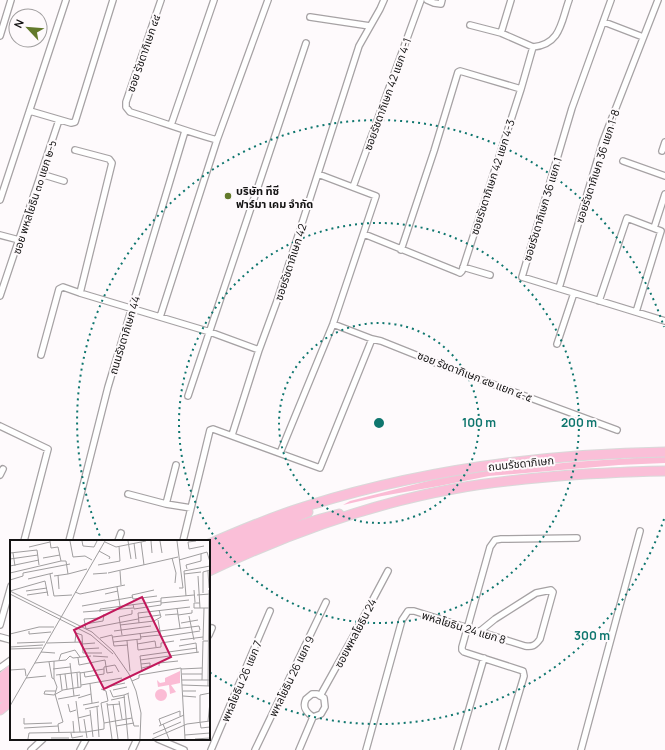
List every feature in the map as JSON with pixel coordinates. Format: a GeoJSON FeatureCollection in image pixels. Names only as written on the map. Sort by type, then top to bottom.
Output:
{"type":"FeatureCollection","features":[{"type":"Feature","properties":{"kind":"main road","name":"ถนนรัชดาภิเษก"},"geometry":{"type":"LineString","coordinates":[[210,544],[306,506],[378,486],[444,472],[487,466],[600,455],[665,452]]}},
{"type":"Feature","properties":{"kind":"main road","name":"ถนนรัชดาภิเษก"},"geometry":{"type":"LineString","coordinates":[[210,561],[249,544],[304,524],[356,510],[453,489],[515,480],[665,471]]}},
{"type":"Feature","properties":{"kind":"main road","name":"ถนนรัชดาภิเษก"},"geometry":{"type":"LineString","coordinates":[[210,553],[285,521],[378,486]]}},
{"type":"Feature","properties":{"kind":"main road","name":"ถนนรัชดาภิเษก"},"geometry":{"type":"LineString","coordinates":[[210,571],[306,531],[384,505]]}},
{"type":"Feature","properties":{"kind":"main road"},"geometry":{"type":"LineString","coordinates":[[0,679],[10,671]]}},
{"type":"Feature","properties":{"kind":"main road"},"geometry":{"type":"LineString","coordinates":[[0,687],[10,680]]}},
{"type":"Feature","properties":{"kind":"main road"},"geometry":{"type":"LineString","coordinates":[[0,698],[10,691]]}},
{"type":"Feature","properties":{"kind":"main road"},"geometry":{"type":"LineString","coordinates":[[0,710],[10,702]]}},
{"type":"Feature","properties":{"kind":"street"},"geometry":{"type":"LineString","coordinates":[[0,36],[11,0]]}},
{"type":"Feature","properties":{"kind":"street"},"geometry":{"type":"LineString","coordinates":[[0,200],[66,0]]}},
{"type":"Feature","properties":{"kind":"street"},"geometry":{"type":"LineString","coordinates":[[30,111],[71,123],[75,122],[113,0]]}},
{"type":"Feature","properties":{"kind":"street","name":"ซอย รัชดาภิเษก ๔๔"},"geometry":{"type":"LineString","coordinates":[[161,0],[126,102],[126,107],[130,112],[171,124]]}},
{"type":"Feature","properties":{"kind":"street"},"geometry":{"type":"LineString","coordinates":[[214,0],[171,124],[185,131],[217,140]]}},
{"type":"Feature","properties":{"kind":"street"},"geometry":{"type":"LineString","coordinates":[[160,317],[217,140],[268,0]]}},
{"type":"Feature","properties":{"kind":"street","name":"ซอยรัชดาภิเษก 42"},"geometry":{"type":"LineString","coordinates":[[232,435],[359,46],[384,0]]}},
{"type":"Feature","properties":{"kind":"street","name":"ซอยรัชดาภิเษก 42 แยก 4-1"},"geometry":{"type":"LineString","coordinates":[[353,187],[421,0]]}},
{"type":"Feature","properties":{"kind":"street"},"geometry":{"type":"LineString","coordinates":[[427,0],[434,3],[442,2]]}},
{"type":"Feature","properties":{"kind":"street"},"geometry":{"type":"LineString","coordinates":[[501,33],[511,0]]}},
{"type":"Feature","properties":{"kind":"street"},"geometry":{"type":"LineString","coordinates":[[470,25],[501,33],[533,47],[541,46],[550,42],[557,34],[569,0]]}},
{"type":"Feature","properties":{"kind":"street","name":"ซอยรัชดาภิเษก 36 แยก 1"},"geometry":{"type":"LineString","coordinates":[[611,0],[572,108],[522,277],[665,321]]}},
{"type":"Feature","properties":{"kind":"street","name":"ซอยรัชดาภิเษก 36 แยก 1-8"},"geometry":{"type":"LineString","coordinates":[[560,288],[603,141],[658,0]]}},
{"type":"Feature","properties":{"kind":"street"},"geometry":{"type":"LineString","coordinates":[[310,17],[370,26]]}},
{"type":"Feature","properties":{"kind":"street"},"geometry":{"type":"LineString","coordinates":[[604,22],[644,37]]}},
{"type":"Feature","properties":{"kind":"street"},"geometry":{"type":"LineString","coordinates":[[188,396],[306,43]]}},
{"type":"Feature","properties":{"kind":"street","name":"ซอยรัชดาภิเษก 42 แยก 4-3"},"geometry":{"type":"LineString","coordinates":[[463,267],[521,89],[533,47]]}},
{"type":"Feature","properties":{"kind":"street"},"geometry":{"type":"LineString","coordinates":[[401,250],[434,152],[458,72],[460,71],[521,89]]}},
{"type":"Feature","properties":{"kind":"street","name":"ซอย พหลโยธิน ๓๐ แยก ๒-๖"},"geometry":{"type":"LineString","coordinates":[[0,296],[59,120]]}},
{"type":"Feature","properties":{"kind":"street","name":"ถนนรัชดาภิเษก 44"},"geometry":{"type":"LineString","coordinates":[[69,540],[108,388],[185,131]]}},
{"type":"Feature","properties":{"kind":"street"},"geometry":{"type":"LineString","coordinates":[[662,151],[665,142]]}},
{"type":"Feature","properties":{"kind":"street"},"geometry":{"type":"LineString","coordinates":[[75,150],[109,159],[112,163],[80,293]]}},
{"type":"Feature","properties":{"kind":"street"},"geometry":{"type":"LineString","coordinates":[[623,161],[665,176]]}},
{"type":"Feature","properties":{"kind":"street"},"geometry":{"type":"LineString","coordinates":[[41,174],[64,181]]}},
{"type":"Feature","properties":{"kind":"street"},"geometry":{"type":"LineString","coordinates":[[280,453],[333,324],[376,196],[318,174]]}},
{"type":"Feature","properties":{"kind":"street"},"geometry":{"type":"LineString","coordinates":[[654,228],[665,194]]}},
{"type":"Feature","properties":{"kind":"street"},"geometry":{"type":"LineString","coordinates":[[599,301],[626,219],[661,231],[636,312]]}},
{"type":"Feature","properties":{"kind":"street"},"geometry":{"type":"LineString","coordinates":[[364,234],[460,273],[463,267],[490,275]]}},
{"type":"Feature","properties":{"kind":"street"},"geometry":{"type":"LineString","coordinates":[[0,235],[19,240]]}},
{"type":"Feature","properties":{"kind":"street"},"geometry":{"type":"LineString","coordinates":[[41,355],[59,289],[63,287],[210,332],[259,350]]}},
{"type":"Feature","properties":{"kind":"street"},"geometry":{"type":"LineString","coordinates":[[557,344],[574,293]]}},
{"type":"Feature","properties":{"kind":"street","name":"ซอย รัชดาภิเษก ๔๒ แยก ๔-๕"},"geometry":{"type":"LineString","coordinates":[[333,324],[372,340],[381,341],[617,430]]}},
{"type":"Feature","properties":{"kind":"street"},"geometry":{"type":"LineString","coordinates":[[183,540],[210,430],[213,429],[232,435],[320,468],[372,340]]}},
{"type":"Feature","properties":{"kind":"street"},"geometry":{"type":"LineString","coordinates":[[0,426],[48,449],[24,540]]}},
{"type":"Feature","properties":{"kind":"street"},"geometry":{"type":"LineString","coordinates":[[166,504],[176,466]]}},
{"type":"Feature","properties":{"kind":"street"},"geometry":{"type":"LineString","coordinates":[[128,494],[166,504],[191,508]]}},
{"type":"Feature","properties":{"kind":"street"},"geometry":{"type":"LineString","coordinates":[[581,750],[640,531]]}},
{"type":"Feature","properties":{"kind":"street"},"geometry":{"type":"LineString","coordinates":[[118,540],[121,533]]}},
{"type":"Feature","properties":{"kind":"street"},"geometry":{"type":"LineString","coordinates":[[502,750],[524,676],[523,670],[462,650],[490,547],[496,540],[501,539],[577,538]]}},
{"type":"Feature","properties":{"kind":"street","name":"ซอยพหลโยธิน 24"},"geometry":{"type":"LineString","coordinates":[[320,696],[388,571]]}},
{"type":"Feature","properties":{"kind":"street"},"geometry":{"type":"LineString","coordinates":[[0,625],[10,590]]}},
{"type":"Feature","properties":{"kind":"street","name":"พหลโยธิน 24 แยก 8"},"geometry":{"type":"LineString","coordinates":[[366,750],[402,620],[408,611],[414,611],[467,629],[532,647],[540,640],[553,594],[551,590],[536,593],[495,619],[479,632]]}},
{"type":"Feature","properties":{"kind":"street","name":"พหลโยธิน 26 แยก 9"},"geometry":{"type":"LineString","coordinates":[[255,750],[326,602]]}},
{"type":"Feature","properties":{"kind":"street","name":"พหลโยธิน 26 แยก 7"},"geometry":{"type":"LineString","coordinates":[[211,750],[270,611]]}},
{"type":"Feature","properties":{"kind":"street"},"geometry":{"type":"LineString","coordinates":[[210,633],[212,628]]}},
{"type":"Feature","properties":{"kind":"street"},"geometry":{"type":"LineString","coordinates":[[0,637],[10,640]]}},
{"type":"Feature","properties":{"kind":"street"},"geometry":{"type":"LineString","coordinates":[[457,750],[484,658]]}},
{"type":"Feature","properties":{"kind":"street"},"geometry":{"type":"LineString","coordinates":[[0,668],[10,661]]}},
{"type":"Feature","properties":{"kind":"street"},"geometry":{"type":"LineString","coordinates":[[299,750],[313,718],[321,714],[325,707],[324,698],[317,694],[309,696],[304,703],[306,711],[313,718]]}},
{"type":"Feature","properties":{"kind":"street"},"geometry":{"type":"LineString","coordinates":[[31,750],[42,740]]}},
{"type":"Feature","properties":{"kind":"street"},"geometry":{"type":"LineString","coordinates":[[80,750],[85,740]]}},
{"type":"Feature","properties":{"kind":"street"},"geometry":{"type":"LineString","coordinates":[[132,750],[137,740]]}},
{"type":"Feature","properties":{"kind":"street"},"geometry":{"type":"LineString","coordinates":[[167,741],[184,750]]}},
{"type":"Feature","properties":{"kind":"shaded area"},"geometry":{"type":"Polygon","coordinates":[[[665,456],[665,463],[619,465],[489,476],[382,496],[343,505],[350,501],[455,474],[573,462],[665,456]]]}},
{"type":"Feature","properties":{"kind":"place","name":"บริษัท ทีซี ฟาร์มา เคม จำกัด"},"geometry":{"type":"Point","coordinates":[228,196]}}]}
